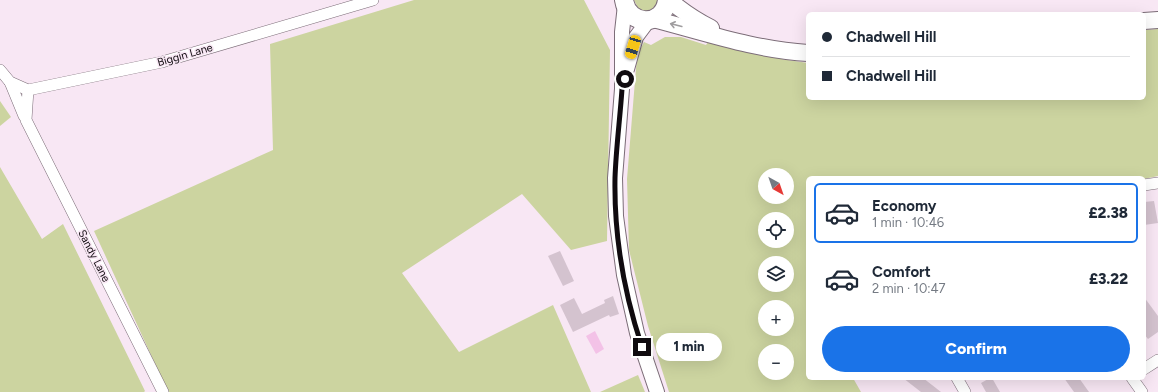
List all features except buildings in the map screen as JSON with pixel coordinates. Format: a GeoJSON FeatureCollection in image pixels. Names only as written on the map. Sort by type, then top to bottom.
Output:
{"type":"FeatureCollection","features":[{"type":"Feature","properties":{"kind":"main road"},"geometry":{"type":"LineString","coordinates":[[650,20],[663,12],[668,0],[700,23],[741,42]]}},
{"type":"Feature","properties":{"kind":"main road"},"geometry":{"type":"LineString","coordinates":[[625,1],[632,16],[642,20],[650,20],[787,52],[806,53]]}},
{"type":"Feature","properties":{"kind":"main road"},"geometry":{"type":"LineString","coordinates":[[1146,21],[1158,20]]}},
{"type":"Feature","properties":{"kind":"street","name":"Biggin Lane"},"geometry":{"type":"LineString","coordinates":[[28,90],[162,62],[373,0]]}},
{"type":"Feature","properties":{"kind":"street"},"geometry":{"type":"LineString","coordinates":[[625,1],[622,32],[622,89],[615,178],[616,216],[620,253],[637,333],[657,392]]}},
{"type":"Feature","properties":{"kind":"street"},"geometry":{"type":"LineString","coordinates":[[622,89],[636,37],[650,20]]}},
{"type":"Feature","properties":{"kind":"street"},"geometry":{"type":"LineString","coordinates":[[0,70],[10,82],[28,90],[26,120]]}},
{"type":"Feature","properties":{"kind":"street","name":"Sandy Lane"},"geometry":{"type":"LineString","coordinates":[[10,82],[26,120],[163,392]]}},
{"type":"Feature","properties":{"kind":"street"},"geometry":{"type":"LineString","coordinates":[[1146,185],[1158,183]]}},
{"type":"Feature","properties":{"kind":"street"},"geometry":{"type":"LineString","coordinates":[[1146,368],[1158,360]]}},
{"type":"Feature","properties":{"kind":"street"},"geometry":{"type":"LineString","coordinates":[[959,380],[965,392]]}},
{"type":"Feature","properties":{"kind":"street"},"geometry":{"type":"LineString","coordinates":[[1133,380],[1142,392]]}},
{"type":"Feature","properties":{"kind":"green space"},"geometry":{"type":"Polygon","coordinates":[[[414,0],[584,0],[610,50],[607,241],[571,250],[522,194],[402,273],[459,352],[553,305],[591,392],[168,392],[94,231],[273,150],[270,44],[414,0]]]}},
{"type":"Feature","properties":{"kind":"green space"},"geometry":{"type":"Polygon","coordinates":[[[634,0],[658,0],[652,9],[644,11],[638,8],[634,0]]]}},
{"type":"Feature","properties":{"kind":"green space"},"geometry":{"type":"Polygon","coordinates":[[[1158,29],[1158,176],[1146,179],[1146,176],[806,176],[806,380],[854,380],[861,392],[669,392],[648,326],[629,250],[627,179],[637,56],[644,42],[651,45],[665,37],[681,37],[706,45],[710,39],[781,59],[806,63],[806,100],[1146,100],[1146,30],[1158,29]]]}},
{"type":"Feature","properties":{"kind":"green space"},"geometry":{"type":"Polygon","coordinates":[[[0,101],[11,117],[0,126],[0,101]]]}},
{"type":"Feature","properties":{"kind":"green space"},"geometry":{"type":"Polygon","coordinates":[[[0,167],[42,239],[63,224],[145,391],[144,392],[0,392],[0,167]]]}},
{"type":"Feature","properties":{"kind":"green space"},"geometry":{"type":"Polygon","coordinates":[[[638,375],[645,392],[600,392],[638,375]]]}},
{"type":"Feature","properties":{"kind":"shaded area"},"geometry":{"type":"Polygon","coordinates":[[[595,331],[604,349],[596,354],[586,336],[595,331]]]}},
{"type":"Feature","properties":{"kind":"route"},"geometry":{"type":"LineString","coordinates":[[625,79],[622,89],[615,178],[616,216],[624,275],[637,333],[642,347]]}}]}
